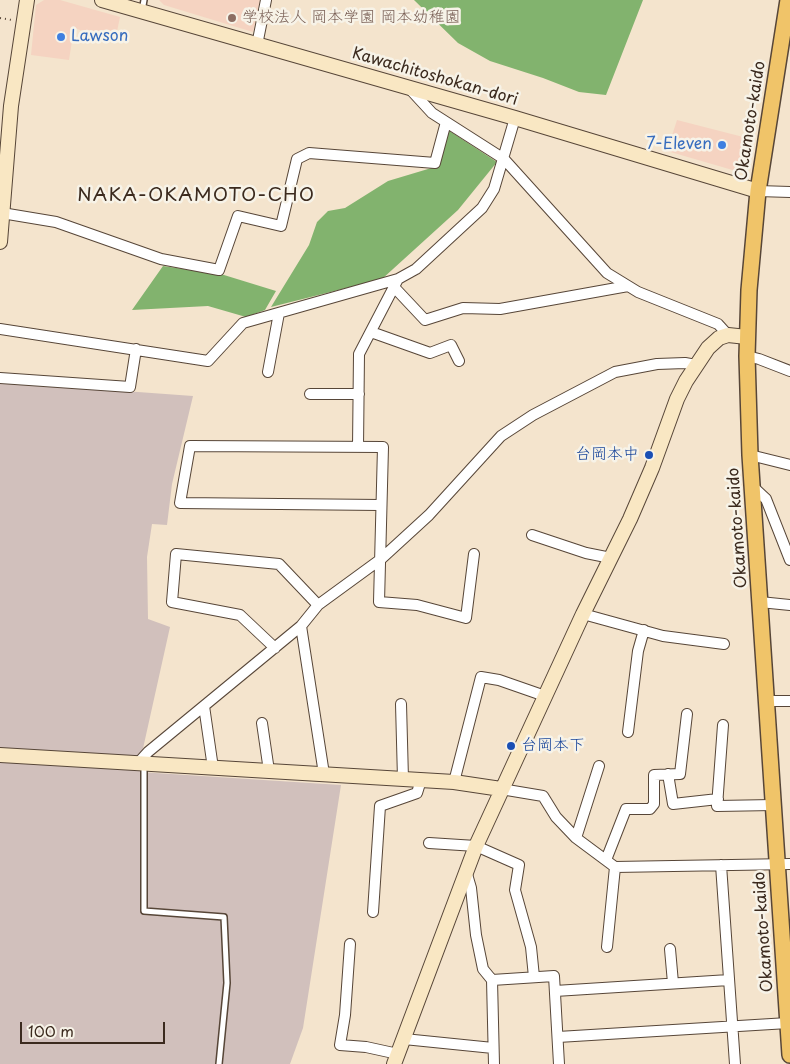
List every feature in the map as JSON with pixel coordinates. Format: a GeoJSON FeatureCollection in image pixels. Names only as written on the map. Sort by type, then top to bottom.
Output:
{"type":"FeatureCollection","features":[{"type":"Feature","properties":{"kind":"main road","name":"Okamoto-kaido"},"geometry":{"type":"LineString","coordinates":[[788,0],[787,22],[758,191],[749,290],[747,356],[750,455],[773,805],[784,864],[790,1048]]}},
{"type":"Feature","properties":{"kind":"street"},"geometry":{"type":"LineString","coordinates":[[0,242],[3,158],[27,0]]}},
{"type":"Feature","properties":{"kind":"street","name":"Kawachitoshokan-dori"},"geometry":{"type":"LineString","coordinates":[[102,0],[143,6],[257,45],[515,118],[758,191]]}},
{"type":"Feature","properties":{"kind":"street"},"geometry":{"type":"LineString","coordinates":[[257,45],[266,0]]}},
{"type":"Feature","properties":{"kind":"street"},"geometry":{"type":"LineString","coordinates":[[408,88],[432,113],[504,159],[607,273],[638,292],[718,324],[728,335]]}},
{"type":"Feature","properties":{"kind":"street"},"geometry":{"type":"LineString","coordinates":[[0,329],[208,361],[243,323],[396,283],[416,269],[482,208],[494,189],[515,118]]}},
{"type":"Feature","properties":{"kind":"street"},"geometry":{"type":"LineString","coordinates":[[2,213],[56,222],[161,258],[219,270],[238,216],[281,226],[297,160],[309,153],[435,163],[446,122]]}},
{"type":"Feature","properties":{"kind":"street"},"geometry":{"type":"LineString","coordinates":[[758,191],[790,192]]}},
{"type":"Feature","properties":{"kind":"street"},"geometry":{"type":"LineString","coordinates":[[396,283],[426,320],[463,308],[500,309],[628,286]]}},
{"type":"Feature","properties":{"kind":"street"},"geometry":{"type":"LineString","coordinates":[[358,447],[360,354],[396,283]]}},
{"type":"Feature","properties":{"kind":"street"},"geometry":{"type":"LineString","coordinates":[[268,372],[278,313]]}},
{"type":"Feature","properties":{"kind":"street"},"geometry":{"type":"LineString","coordinates":[[371,332],[430,353],[451,345],[459,361]]}},
{"type":"Feature","properties":{"kind":"street"},"geometry":{"type":"LineString","coordinates":[[350,944],[345,1015],[340,1045],[366,1047],[396,1059],[476,846],[583,614],[640,498],[677,399],[696,365],[713,342],[728,335],[747,336]]}},
{"type":"Feature","properties":{"kind":"street"},"geometry":{"type":"LineString","coordinates":[[0,378],[130,387],[136,350]]}},
{"type":"Feature","properties":{"kind":"street"},"geometry":{"type":"LineString","coordinates":[[747,356],[789,367]]}},
{"type":"Feature","properties":{"kind":"street"},"geometry":{"type":"LineString","coordinates":[[141,764],[148,752],[301,626],[318,605],[381,559],[429,515],[501,436],[533,415],[616,372],[657,364],[696,365]]}},
{"type":"Feature","properties":{"kind":"street"},"geometry":{"type":"LineString","coordinates":[[310,394],[359,394]]}},
{"type":"Feature","properties":{"kind":"street"},"geometry":{"type":"LineString","coordinates":[[380,505],[180,504],[190,446],[382,448],[379,602],[417,604],[466,618],[474,554]]}},
{"type":"Feature","properties":{"kind":"street"},"geometry":{"type":"LineString","coordinates":[[750,455],[790,465]]}},
{"type":"Feature","properties":{"kind":"street"},"geometry":{"type":"LineString","coordinates":[[752,486],[766,499],[790,560]]}},
{"type":"Feature","properties":{"kind":"street"},"geometry":{"type":"LineString","coordinates":[[532,535],[586,553],[611,558]]}},
{"type":"Feature","properties":{"kind":"street"},"geometry":{"type":"LineString","coordinates":[[275,648],[240,615],[172,602],[176,554],[279,564],[318,605]]}},
{"type":"Feature","properties":{"kind":"street"},"geometry":{"type":"LineString","coordinates":[[760,602],[790,605]]}},
{"type":"Feature","properties":{"kind":"street"},"geometry":{"type":"LineString","coordinates":[[583,614],[663,636],[724,644]]}},
{"type":"Feature","properties":{"kind":"street"},"geometry":{"type":"LineString","coordinates":[[301,626],[324,774]]}},
{"type":"Feature","properties":{"kind":"street"},"geometry":{"type":"LineString","coordinates":[[628,732],[638,651],[644,630]]}},
{"type":"Feature","properties":{"kind":"street"},"geometry":{"type":"LineString","coordinates":[[454,782],[481,677],[499,680],[545,696]]}},
{"type":"Feature","properties":{"kind":"street"},"geometry":{"type":"LineString","coordinates":[[766,701],[790,701]]}},
{"type":"Feature","properties":{"kind":"street"},"geometry":{"type":"LineString","coordinates":[[401,704],[403,779]]}},
{"type":"Feature","properties":{"kind":"street"},"geometry":{"type":"LineString","coordinates":[[204,706],[213,768]]}},
{"type":"Feature","properties":{"kind":"street"},"geometry":{"type":"LineString","coordinates":[[606,860],[626,809],[650,810],[654,804],[654,775],[680,774],[687,714]]}},
{"type":"Feature","properties":{"kind":"street"},"geometry":{"type":"LineString","coordinates":[[262,723],[269,771]]}},
{"type":"Feature","properties":{"kind":"street"},"geometry":{"type":"LineString","coordinates":[[723,724],[717,806],[773,805]]}},
{"type":"Feature","properties":{"kind":"street"},"geometry":{"type":"LineString","coordinates":[[0,755],[454,782],[543,796],[556,817],[576,838],[615,867],[784,864]]}},
{"type":"Feature","properties":{"kind":"street"},"geometry":{"type":"LineString","coordinates":[[576,838],[599,766]]}},
{"type":"Feature","properties":{"kind":"street"},"geometry":{"type":"LineString","coordinates":[[668,774],[673,804],[718,799]]}},
{"type":"Feature","properties":{"kind":"street"},"geometry":{"type":"LineString","coordinates":[[373,912],[380,806],[417,793],[421,780]]}},
{"type":"Feature","properties":{"kind":"street"},"geometry":{"type":"LineString","coordinates":[[429,843],[476,846],[518,865],[516,890],[531,947],[534,977]]}},
{"type":"Feature","properties":{"kind":"street"},"geometry":{"type":"LineString","coordinates":[[721,865],[735,1064]]}},
{"type":"Feature","properties":{"kind":"street"},"geometry":{"type":"LineString","coordinates":[[607,948],[615,867]]}},
{"type":"Feature","properties":{"kind":"street"},"geometry":{"type":"LineString","coordinates":[[466,870],[472,888],[476,935],[483,969],[492,980],[494,1064]]}},
{"type":"Feature","properties":{"kind":"street"},"geometry":{"type":"LineString","coordinates":[[670,949],[673,984]]}},
{"type":"Feature","properties":{"kind":"street"},"geometry":{"type":"LineString","coordinates":[[492,980],[554,976],[559,1064]]}},
{"type":"Feature","properties":{"kind":"street"},"geometry":{"type":"LineString","coordinates":[[555,991],[729,980]]}},
{"type":"Feature","properties":{"kind":"street"},"geometry":{"type":"LineString","coordinates":[[558,1037],[788,1023]]}},
{"type":"Feature","properties":{"kind":"street"},"geometry":{"type":"LineString","coordinates":[[404,1039],[493,1048]]}},
{"type":"Feature","properties":{"kind":"lane"},"geometry":{"type":"LineString","coordinates":[[141,764],[144,910],[224,917],[227,983],[219,1064]]}},
{"type":"Feature","properties":{"kind":"path"},"geometry":{"type":"LineString","coordinates":[[0,18],[13,20]]}},
{"type":"Feature","properties":{"kind":"shaded area"},"geometry":{"type":"Polygon","coordinates":[[[44,0],[60,0],[120,17],[115,41],[74,28],[69,60],[31,55],[36,5],[44,0]]]}},
{"type":"Feature","properties":{"kind":"shaded area","name":"学校法人 岡本学園 岡本幼稚園"},"geometry":{"type":"Polygon","coordinates":[[[159,0],[260,0],[253,32],[164,5],[159,0]]]}},
{"type":"Feature","properties":{"kind":"shaded area"},"geometry":{"type":"Polygon","coordinates":[[[677,120],[751,139],[747,163],[736,171],[667,151],[677,120]]]}},
{"type":"Feature","properties":{"kind":"shaded area"},"geometry":{"type":"Polygon","coordinates":[[[0,382],[193,396],[172,484],[167,525],[152,524],[147,557],[148,619],[170,627],[142,753],[140,772],[341,785],[303,1028],[290,1064],[0,1064],[0,382]]]}},
{"type":"Feature","properties":{"kind":"green space"},"geometry":{"type":"Polygon","coordinates":[[[414,0],[643,0],[606,95],[579,92],[490,61],[458,43],[414,0]]]}},
{"type":"Feature","properties":{"kind":"green space"},"geometry":{"type":"Polygon","coordinates":[[[448,130],[497,162],[458,210],[382,279],[271,307],[309,245],[317,222],[328,211],[345,208],[388,181],[438,166],[448,130]]]}},
{"type":"Feature","properties":{"kind":"green space"},"geometry":{"type":"Polygon","coordinates":[[[163,266],[224,275],[276,291],[265,310],[246,317],[208,306],[132,310],[163,266]]]}},
{"type":"Feature","properties":{"kind":"place","name":"学校法人 岡本学園 岡本幼稚園"},"geometry":{"type":"Point","coordinates":[232,18]}},
{"type":"Feature","properties":{"kind":"place","name":"Lawson"},"geometry":{"type":"Point","coordinates":[61,37]}},
{"type":"Feature","properties":{"kind":"place","name":"7-Eleven"},"geometry":{"type":"Point","coordinates":[722,145]}},
{"type":"Feature","properties":{"kind":"place","name":"台岡本中"},"geometry":{"type":"Point","coordinates":[649,455]}},
{"type":"Feature","properties":{"kind":"place","name":"台岡本下"},"geometry":{"type":"Point","coordinates":[511,746]}},
{"type":"Feature","properties":{"kind":"district","name":"NAKA-OKAMOTO-CHO"},"geometry":{"type":"Point","coordinates":[196,196]}}]}
